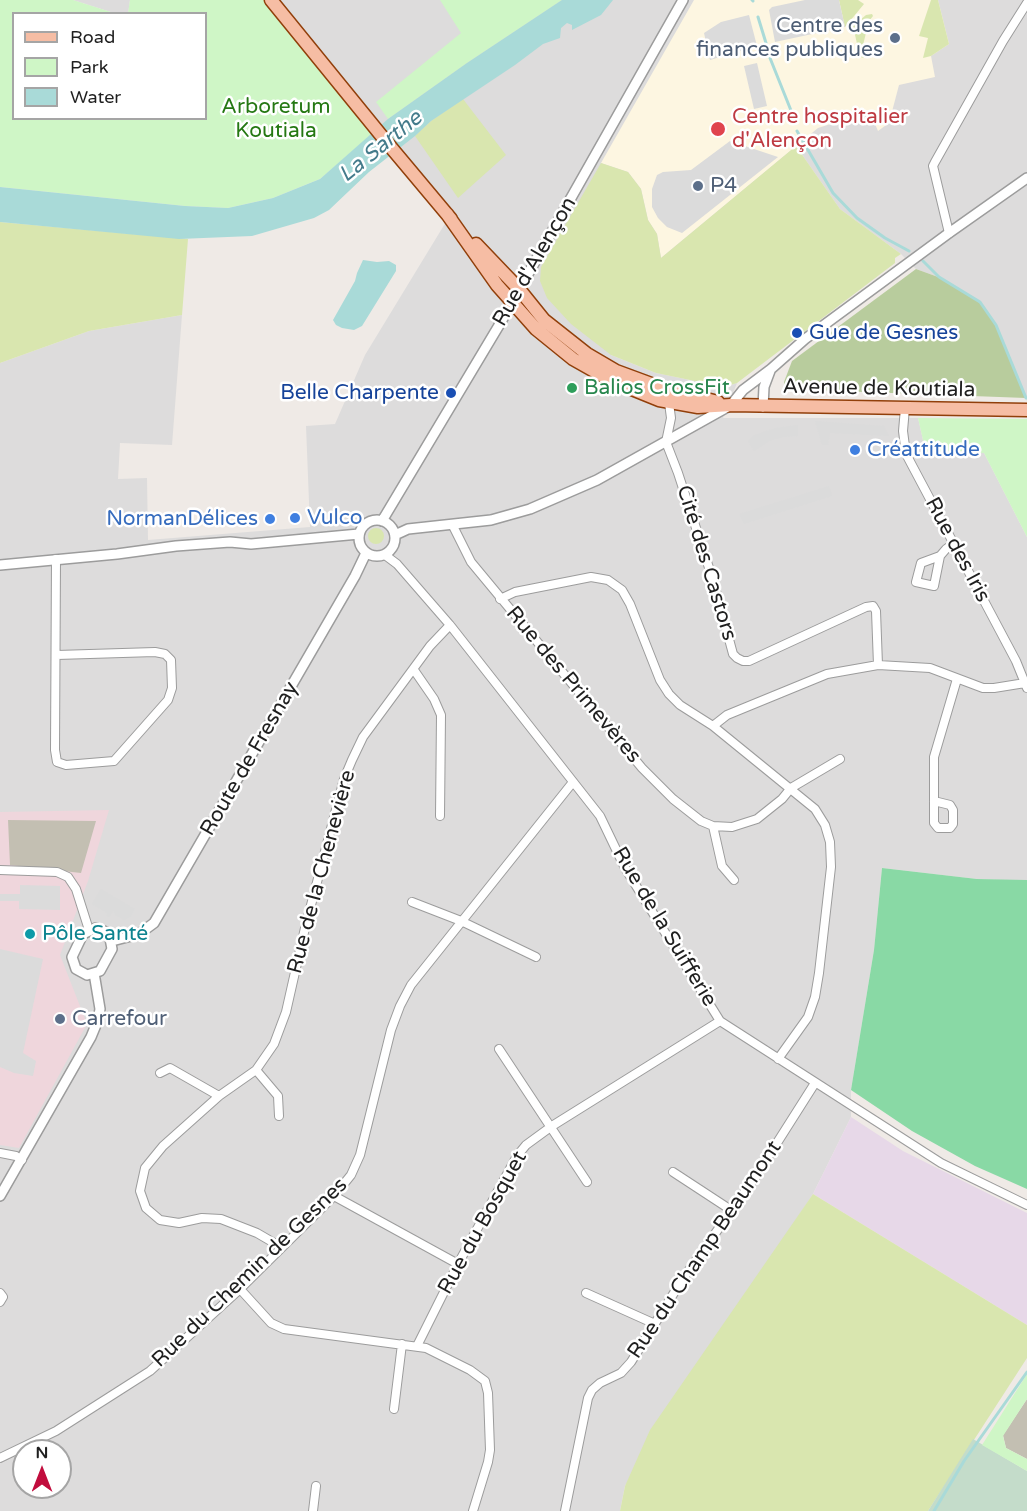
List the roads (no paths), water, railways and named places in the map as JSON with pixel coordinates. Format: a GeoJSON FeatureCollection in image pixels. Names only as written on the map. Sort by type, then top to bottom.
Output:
{"type":"FeatureCollection","features":[{"type":"Feature","properties":{"kind":"main road","name":"Avenue de Koutiala"},"geometry":{"type":"LineString","coordinates":[[274,2],[447,214],[519,290],[544,320],[562,336],[586,354],[616,371],[662,388],[731,405]]}},
{"type":"Feature","properties":{"kind":"main road","name":"Avenue de Koutiala"},"geometry":{"type":"LineString","coordinates":[[447,214],[497,285],[536,329],[573,359],[612,381],[669,403],[698,407],[731,405],[1027,410]]}},
{"type":"Feature","properties":{"kind":"street","name":"Rue d'Alençon"},"geometry":{"type":"LineString","coordinates":[[382,520],[519,290],[683,0]]}},
{"type":"Feature","properties":{"kind":"street"},"geometry":{"type":"LineString","coordinates":[[949,233],[933,166],[1003,41],[1027,3]]}},
{"type":"Feature","properties":{"kind":"street"},"geometry":{"type":"LineString","coordinates":[[395,535],[408,529],[453,526],[491,520],[530,509],[597,480],[666,442],[731,405],[743,390],[806,339],[1027,178]]}},
{"type":"Feature","properties":{"kind":"street"},"geometry":{"type":"LineString","coordinates":[[763,407],[764,387],[771,369]]}},
{"type":"Feature","properties":{"kind":"street"},"geometry":{"type":"LineString","coordinates":[[666,442],[671,418],[669,403]]}},
{"type":"Feature","properties":{"kind":"street","name":"Rue des Iris"},"geometry":{"type":"LineString","coordinates":[[905,408],[903,430],[906,454],[1016,661],[1026,686]]}},
{"type":"Feature","properties":{"kind":"street","name":"Cité des Castors"},"geometry":{"type":"LineString","coordinates":[[666,442],[713,580],[733,654],[743,661],[749,661],[866,607],[873,606],[876,611],[878,665]]}},
{"type":"Feature","properties":{"kind":"street"},"geometry":{"type":"LineString","coordinates":[[382,520],[390,526],[395,535],[393,546],[385,555],[375,556],[366,553],[362,548],[359,534],[365,524],[382,520]]}},
{"type":"Feature","properties":{"kind":"street","name":"Rue des Primevères"},"geometry":{"type":"LineString","coordinates":[[453,526],[471,562],[642,768],[673,799],[701,821],[713,826]]}},
{"type":"Feature","properties":{"kind":"street"},"geometry":{"type":"LineString","coordinates":[[0,565],[187,545],[230,542],[251,544],[359,534]]}},
{"type":"Feature","properties":{"kind":"street"},"geometry":{"type":"LineString","coordinates":[[940,556],[953,544]]}},
{"type":"Feature","properties":{"kind":"street","name":"Route de Fresnay"},"geometry":{"type":"LineString","coordinates":[[112,941],[139,934],[154,923],[343,597],[366,553]]}},
{"type":"Feature","properties":{"kind":"street","name":"Rue de la Suifferie"},"geometry":{"type":"LineString","coordinates":[[385,555],[397,564],[450,625],[600,816],[626,868],[720,1021],[940,1163],[1027,1204]]}},
{"type":"Feature","properties":{"kind":"street"},"geometry":{"type":"LineString","coordinates":[[56,559],[55,750],[57,762],[66,765],[114,761],[168,700],[172,688],[171,660],[165,654],[155,652],[57,655]]}},
{"type":"Feature","properties":{"kind":"street"},"geometry":{"type":"LineString","coordinates":[[500,598],[515,592],[591,577],[608,580],[622,590],[630,604],[660,680],[669,694],[680,705],[713,726],[815,809],[825,825],[830,842],[831,867],[815,997],[807,1017],[778,1059]]}},
{"type":"Feature","properties":{"kind":"street","name":"Rue de la Chenevière"},"geometry":{"type":"LineString","coordinates":[[280,1247],[257,1233],[221,1219],[202,1218],[179,1223],[160,1220],[146,1208],[140,1191],[145,1168],[163,1146],[219,1096],[256,1070],[274,1044],[286,1012],[305,928],[352,760],[363,737],[430,646],[450,625]]}},
{"type":"Feature","properties":{"kind":"street"},"geometry":{"type":"LineString","coordinates":[[713,726],[727,715],[827,674],[878,665],[930,668],[983,687],[1026,686]]}},
{"type":"Feature","properties":{"kind":"street"},"geometry":{"type":"LineString","coordinates":[[414,670],[434,699],[441,715],[440,816]]}},
{"type":"Feature","properties":{"kind":"street"},"geometry":{"type":"LineString","coordinates":[[934,801],[934,757],[957,679]]}},
{"type":"Feature","properties":{"kind":"street"},"geometry":{"type":"LineString","coordinates":[[734,880],[722,866],[713,826],[732,826],[757,819],[791,789],[840,759]]}},
{"type":"Feature","properties":{"kind":"street","name":"Rue du Chemin de Gesnes"},"geometry":{"type":"LineString","coordinates":[[0,1458],[56,1431],[150,1371],[240,1289],[334,1196],[351,1175],[360,1155],[399,1006],[421,970],[573,782]]}},
{"type":"Feature","properties":{"kind":"street"},"geometry":{"type":"LineString","coordinates":[[0,870],[57,872],[68,877],[76,890],[89,930]]}},
{"type":"Feature","properties":{"kind":"street"},"geometry":{"type":"LineString","coordinates":[[412,902],[461,921],[536,957]]}},
{"type":"Feature","properties":{"kind":"street"},"geometry":{"type":"LineString","coordinates":[[96,928],[103,929],[109,933],[112,941],[112,950],[100,972],[87,975],[76,969],[72,957],[83,934],[96,928]]}},
{"type":"Feature","properties":{"kind":"street"},"geometry":{"type":"LineString","coordinates":[[0,1196],[99,1020],[100,1009],[94,974]]}},
{"type":"Feature","properties":{"kind":"street","name":"Rue du Bosquet"},"geometry":{"type":"LineString","coordinates":[[417,1346],[458,1264],[517,1156],[526,1145],[552,1126],[720,1021]]}},
{"type":"Feature","properties":{"kind":"street"},"geometry":{"type":"LineString","coordinates":[[499,1049],[587,1182]]}},
{"type":"Feature","properties":{"kind":"street"},"geometry":{"type":"LineString","coordinates":[[160,1073],[170,1068],[219,1096]]}},
{"type":"Feature","properties":{"kind":"street"},"geometry":{"type":"LineString","coordinates":[[256,1070],[278,1096],[279,1116]]}},
{"type":"Feature","properties":{"kind":"street","name":"Rue du Champ Beaumont"},"geometry":{"type":"LineString","coordinates":[[565,1511],[588,1398],[592,1390],[600,1383],[621,1373],[682,1280],[756,1176],[815,1083]]}},
{"type":"Feature","properties":{"kind":"street"},"geometry":{"type":"LineString","coordinates":[[0,1153],[16,1156],[22,1160]]}},
{"type":"Feature","properties":{"kind":"street"},"geometry":{"type":"LineString","coordinates":[[673,1172],[731,1210]]}},
{"type":"Feature","properties":{"kind":"street"},"geometry":{"type":"LineString","coordinates":[[334,1196],[458,1264]]}},
{"type":"Feature","properties":{"kind":"street"},"geometry":{"type":"LineString","coordinates":[[240,1289],[271,1323],[284,1329],[426,1348],[470,1370],[485,1381],[488,1393],[489,1462],[473,1511]]}},
{"type":"Feature","properties":{"kind":"street"},"geometry":{"type":"LineString","coordinates":[[0,1293],[3,1297],[0,1302]]}},
{"type":"Feature","properties":{"kind":"street"},"geometry":{"type":"LineString","coordinates":[[586,1293],[655,1324]]}},
{"type":"Feature","properties":{"kind":"street"},"geometry":{"type":"LineString","coordinates":[[394,1409],[402,1344]]}},
{"type":"Feature","properties":{"kind":"street"},"geometry":{"type":"LineString","coordinates":[[312,1511],[316,1486]]}},
{"type":"Feature","properties":{"kind":"water","name":"La Sarthe"},"geometry":{"type":"Polygon","coordinates":[[[562,0],[613,0],[601,15],[572,30],[572,25],[567,23],[561,28],[560,38],[543,44],[431,121],[369,172],[329,210],[314,218],[252,236],[179,239],[0,222],[0,187],[185,206],[228,208],[273,198],[320,179],[388,119],[562,0]]]}},
{"type":"Feature","properties":{"kind":"water"},"geometry":{"type":"Polygon","coordinates":[[[363,260],[389,261],[396,265],[396,271],[362,326],[354,330],[342,328],[333,320],[355,281],[363,260]]]}},
{"type":"Feature","properties":{"kind":"waterway"},"geometry":{"type":"LineString","coordinates":[[758,17],[766,43]]}},
{"type":"Feature","properties":{"kind":"waterway"},"geometry":{"type":"LineString","coordinates":[[770,58],[794,118]]}},
{"type":"Feature","properties":{"kind":"waterway"},"geometry":{"type":"LineString","coordinates":[[797,131],[833,193],[857,218],[885,238],[909,251]]}},
{"type":"Feature","properties":{"kind":"waterway"},"geometry":{"type":"LineString","coordinates":[[923,261],[939,277],[980,302],[996,325],[1026,398]]}},
{"type":"Feature","properties":{"kind":"waterway"},"geometry":{"type":"LineString","coordinates":[[934,1511],[964,1461],[1027,1372]]}},
{"type":"Feature","properties":{"kind":"place","name":"Centre des finances publiques"},"geometry":{"type":"Point","coordinates":[895,38]}},
{"type":"Feature","properties":{"kind":"place","name":"Centre hospitalier d'Alençon"},"geometry":{"type":"Point","coordinates":[718,129]}},
{"type":"Feature","properties":{"kind":"place","name":"P4"},"geometry":{"type":"Point","coordinates":[698,186]}},
{"type":"Feature","properties":{"kind":"place","name":"Gue de Gesnes"},"geometry":{"type":"Point","coordinates":[797,333]}},
{"type":"Feature","properties":{"kind":"place","name":"Balios CrossFit"},"geometry":{"type":"Point","coordinates":[572,388]}},
{"type":"Feature","properties":{"kind":"place","name":"Belle Charpente"},"geometry":{"type":"Point","coordinates":[451,393]}},
{"type":"Feature","properties":{"kind":"place","name":"Créattitude"},"geometry":{"type":"Point","coordinates":[855,450]}},
{"type":"Feature","properties":{"kind":"place","name":"Vulco"},"geometry":{"type":"Point","coordinates":[295,518]}},
{"type":"Feature","properties":{"kind":"place","name":"NormanDélices"},"geometry":{"type":"Point","coordinates":[270,519]}},
{"type":"Feature","properties":{"kind":"place","name":"Pôle Santé"},"geometry":{"type":"Point","coordinates":[30,934]}},
{"type":"Feature","properties":{"kind":"place","name":"Carrefour"},"geometry":{"type":"Point","coordinates":[60,1019]}},
{"type":"Feature","properties":{"kind":"park label","name":"Arboretum Koutiala"},"geometry":{"type":"Point","coordinates":[276,119]}}]}
